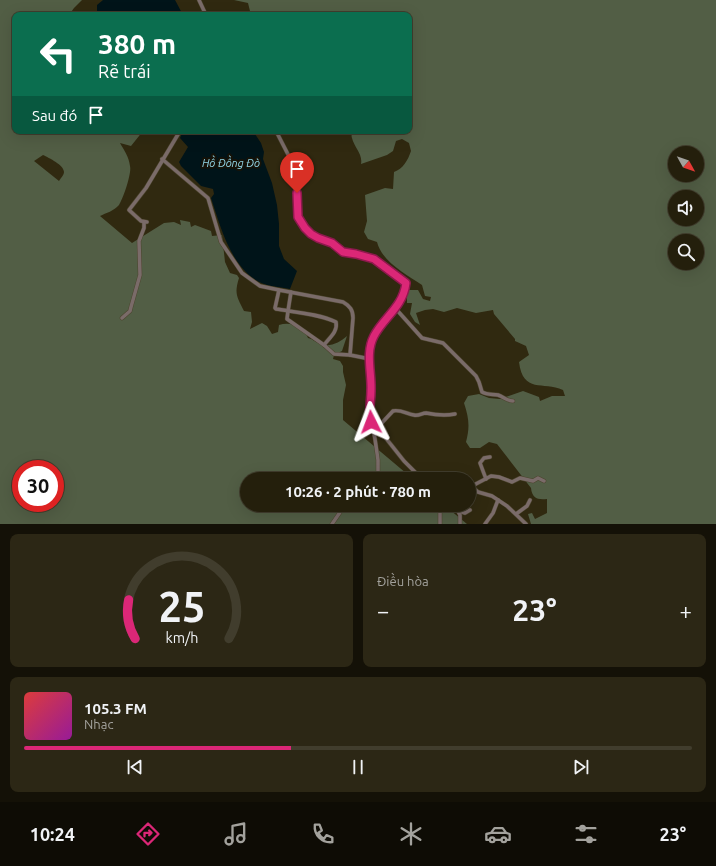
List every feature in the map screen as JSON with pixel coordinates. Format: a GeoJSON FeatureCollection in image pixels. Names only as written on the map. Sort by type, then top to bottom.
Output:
{"type":"FeatureCollection","features":[{"type":"Feature","properties":{"kind":"street"},"geometry":{"type":"LineString","coordinates":[[199,0],[205,12]]}},
{"type":"Feature","properties":{"kind":"street"},"geometry":{"type":"LineString","coordinates":[[122,318],[130,311],[139,280],[140,270],[138,241],[145,222],[129,210],[146,188],[178,134]]}},
{"type":"Feature","properties":{"kind":"street"},"geometry":{"type":"LineString","coordinates":[[278,134],[295,168],[297,208],[300,222],[314,236],[332,243],[343,252],[374,259],[405,282],[404,291],[396,309],[374,336],[371,347],[371,391],[369,410],[378,460],[378,472]]}},
{"type":"Feature","properties":{"kind":"street"},"geometry":{"type":"LineString","coordinates":[[162,159],[208,198],[221,242],[238,269],[260,286],[342,302],[350,306],[354,318],[350,356]]}},
{"type":"Feature","properties":{"kind":"street"},"geometry":{"type":"LineString","coordinates":[[278,290],[275,308],[336,322],[334,333],[324,345]]}},
{"type":"Feature","properties":{"kind":"street"},"geometry":{"type":"LineString","coordinates":[[291,292],[287,318],[334,354],[370,359]]}},
{"type":"Feature","properties":{"kind":"street"},"geometry":{"type":"LineString","coordinates":[[396,309],[422,338],[441,342],[448,347],[476,376],[482,392],[485,394],[499,396],[513,402]]}},
{"type":"Feature","properties":{"kind":"street"},"geometry":{"type":"LineString","coordinates":[[377,428],[393,411],[396,410],[414,415],[425,413],[437,416],[455,414]]}},
{"type":"Feature","properties":{"kind":"street"},"geometry":{"type":"LineString","coordinates":[[371,422],[415,472]]}},
{"type":"Feature","properties":{"kind":"street"},"geometry":{"type":"LineString","coordinates":[[486,479],[480,463],[484,458],[490,457]]}},
{"type":"Feature","properties":{"kind":"street"},"geometry":{"type":"LineString","coordinates":[[476,483],[491,476],[512,482],[520,478],[533,481],[538,478],[544,480]]}},
{"type":"Feature","properties":{"kind":"street"},"geometry":{"type":"LineString","coordinates":[[476,490],[498,500],[526,524]]}},
{"type":"Feature","properties":{"kind":"street"},"geometry":{"type":"LineString","coordinates":[[485,524],[493,513],[498,500]]}},
{"type":"Feature","properties":{"kind":"street"},"geometry":{"type":"LineString","coordinates":[[516,514],[526,506],[530,500]]}},
{"type":"Feature","properties":{"kind":"street"},"geometry":{"type":"LineString","coordinates":[[332,524],[340,512]]}},
{"type":"Feature","properties":{"kind":"street"},"geometry":{"type":"LineString","coordinates":[[440,512],[440,524]]}},
{"type":"Feature","properties":{"kind":"street"},"geometry":{"type":"LineString","coordinates":[[459,512],[460,524]]}},
{"type":"Feature","properties":{"kind":"green space"},"geometry":{"type":"Polygon","coordinates":[[[0,0],[82,0],[71,12],[12,12],[12,134],[141,134],[131,146],[120,143],[126,154],[130,169],[125,192],[117,207],[100,216],[132,243],[164,223],[174,222],[181,225],[180,220],[190,222],[191,227],[195,225],[211,231],[212,236],[222,235],[225,262],[230,273],[237,275],[239,278],[237,288],[238,299],[244,311],[251,312],[252,322],[250,329],[262,323],[267,326],[272,334],[278,332],[279,325],[292,324],[303,330],[308,338],[324,345],[335,344],[347,336],[342,351],[334,355],[333,359],[340,361],[343,366],[346,385],[343,400],[343,420],[405,472],[240,472],[240,512],[452,512],[467,524],[0,524],[0,0]],[[43,155],[34,161],[59,181],[64,173],[62,167],[43,155]]]}},
{"type":"Feature","properties":{"kind":"green space"},"geometry":{"type":"Polygon","coordinates":[[[234,0],[716,0],[716,524],[531,524],[528,514],[532,513],[535,519],[547,513],[547,499],[538,499],[534,496],[531,488],[497,444],[489,442],[480,448],[470,448],[466,442],[468,422],[464,403],[468,396],[479,394],[489,398],[500,399],[523,391],[539,397],[540,401],[552,396],[565,396],[563,390],[535,385],[529,383],[525,379],[521,372],[519,362],[529,355],[526,346],[515,341],[515,339],[494,314],[493,310],[476,313],[457,308],[444,312],[433,309],[425,310],[416,313],[420,325],[415,322],[410,314],[412,303],[407,303],[407,290],[418,290],[423,299],[430,301],[431,297],[425,296],[422,285],[395,267],[384,256],[377,242],[368,239],[364,232],[367,221],[365,195],[385,188],[393,189],[394,172],[405,164],[411,151],[409,143],[402,139],[396,141],[393,151],[387,155],[361,164],[361,157],[353,141],[352,134],[412,134],[412,12],[250,12],[248,3],[234,0]]]}},
{"type":"Feature","properties":{"kind":"water"},"geometry":{"type":"Polygon","coordinates":[[[103,0],[175,0],[181,12],[98,12],[97,5],[103,0]]]}},
{"type":"Feature","properties":{"kind":"water","name":"Hồ Đồng Đò"},"geometry":{"type":"Polygon","coordinates":[[[182,134],[255,134],[261,143],[264,152],[263,159],[272,183],[277,205],[279,246],[284,259],[297,271],[290,289],[271,286],[254,279],[238,263],[226,242],[218,220],[211,198],[214,194],[213,189],[201,186],[181,166],[179,162],[188,147],[180,138],[182,134]]]}},
{"type":"Feature","properties":{"kind":"route"},"geometry":{"type":"LineString","coordinates":[[297,193],[298,217],[300,222],[311,234],[332,243],[345,253],[368,256],[380,262],[391,273],[406,283],[400,302],[374,336],[371,347],[371,391],[369,416],[371,422]]}}]}
